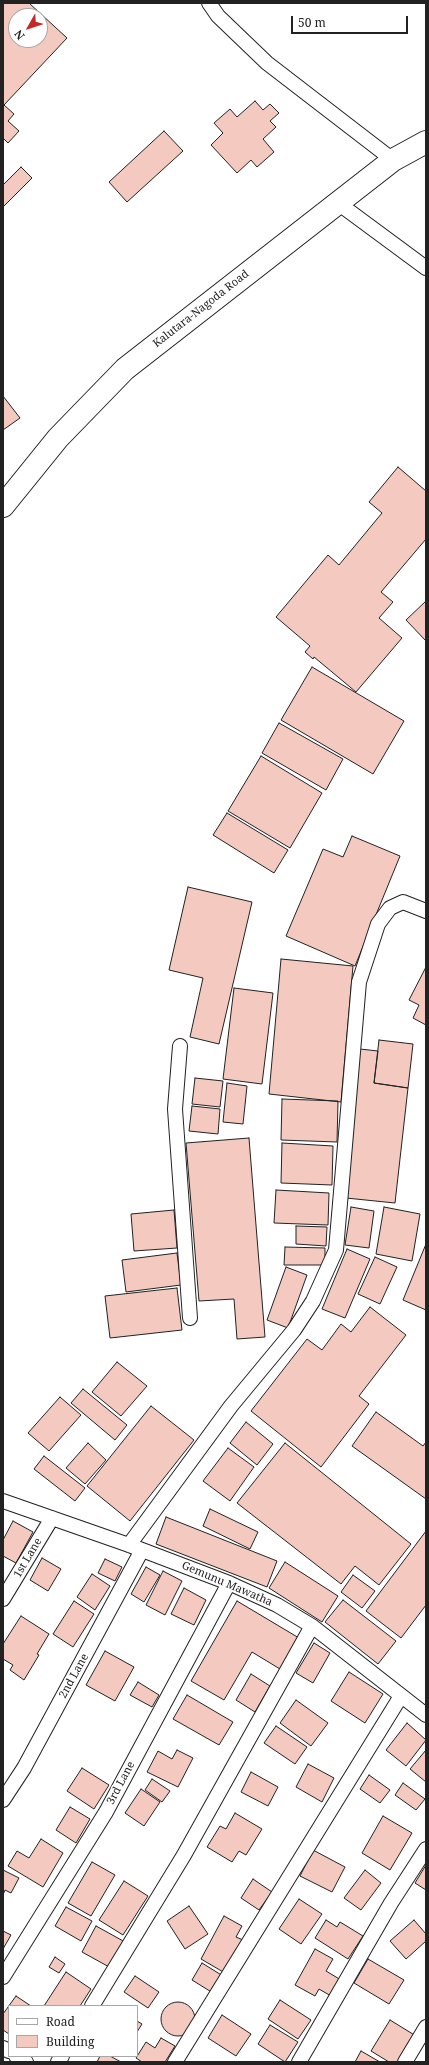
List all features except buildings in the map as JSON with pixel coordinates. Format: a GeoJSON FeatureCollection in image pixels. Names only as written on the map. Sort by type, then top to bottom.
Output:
{"type":"FeatureCollection","features":[{"type":"Feature","properties":{"kind":"main road","name":"Kalutara-Nagoda Road"},"geometry":{"type":"LineString","coordinates":[[3,506],[58,438],[125,369],[393,160],[426,142]]}},
{"type":"Feature","properties":{"kind":"street"},"geometry":{"type":"LineString","coordinates":[[209,3],[218,16],[267,63],[393,160]]}},
{"type":"Feature","properties":{"kind":"street"},"geometry":{"type":"LineString","coordinates":[[338,202],[426,268]]}},
{"type":"Feature","properties":{"kind":"street","name":"2nd Lane"},"geometry":{"type":"LineString","coordinates":[[3,1800],[24,1768],[136,1547],[231,1406],[294,1330],[313,1301],[336,1250],[359,982],[378,924],[390,908],[403,902],[426,911]]}},
{"type":"Feature","properties":{"kind":"street"},"geometry":{"type":"LineString","coordinates":[[180,1046],[175,1109],[190,1318]]}},
{"type":"Feature","properties":{"kind":"street","name":"Gemunu Mawatha"},"geometry":{"type":"LineString","coordinates":[[3,1501],[136,1547],[229,1583],[277,1605],[312,1626],[426,1715]]}},
{"type":"Feature","properties":{"kind":"street","name":"1st Lane"},"geometry":{"type":"LineString","coordinates":[[3,1599],[52,1518]]}},
{"type":"Feature","properties":{"kind":"street","name":"3rd Lane"},"geometry":{"type":"LineString","coordinates":[[3,1977],[106,1812],[229,1583]]}},
{"type":"Feature","properties":{"kind":"street"},"geometry":{"type":"LineString","coordinates":[[93,2005],[184,1855],[312,1626]]}},
{"type":"Feature","properties":{"kind":"street"},"geometry":{"type":"LineString","coordinates":[[175,2062],[401,1696]]}},
{"type":"Feature","properties":{"kind":"street"},"geometry":{"type":"LineString","coordinates":[[299,2062],[391,1904],[426,1849]]}},
{"type":"Feature","properties":{"kind":"street"},"geometry":{"type":"LineString","coordinates":[[405,2062],[426,2027]]}}]}
